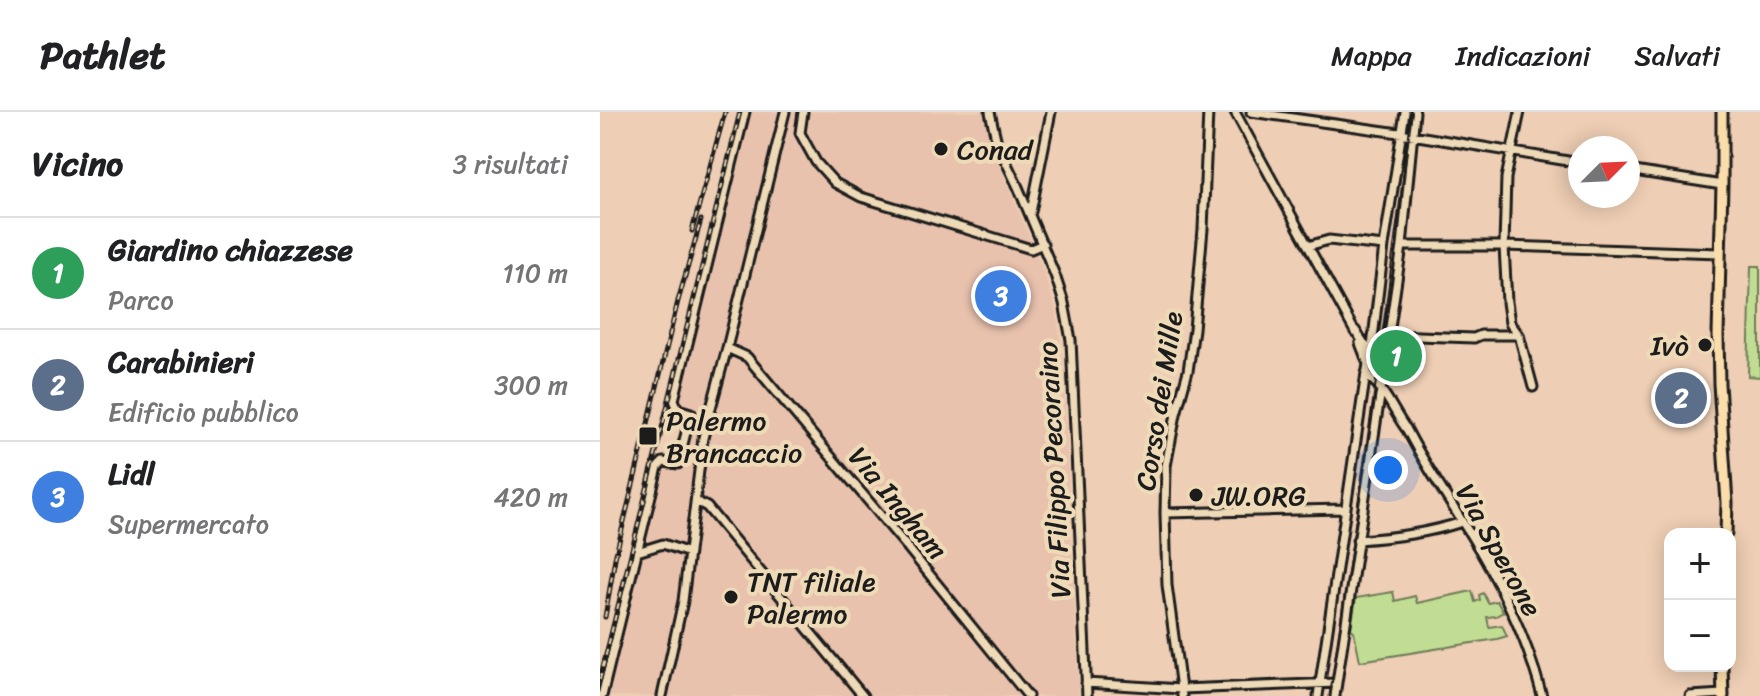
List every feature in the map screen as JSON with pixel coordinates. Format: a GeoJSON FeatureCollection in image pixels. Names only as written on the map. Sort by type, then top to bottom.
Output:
{"type":"FeatureCollection","features":[{"type":"Feature","properties":{"kind":"main road"},"geometry":{"type":"LineString","coordinates":[[1722,112],[1719,384],[1726,528]]}},
{"type":"Feature","properties":{"kind":"main road"},"geometry":{"type":"LineString","coordinates":[[1722,672],[1723,695]]}},
{"type":"Feature","properties":{"kind":"street"},"geometry":{"type":"LineString","coordinates":[[602,696],[658,467],[663,462],[678,464],[691,413],[678,409],[674,400],[745,112]]}},
{"type":"Feature","properties":{"kind":"street"},"geometry":{"type":"LineString","coordinates":[[662,696],[683,601],[703,438],[785,112]]}},
{"type":"Feature","properties":{"kind":"street"},"geometry":{"type":"LineString","coordinates":[[803,112],[800,133],[816,162],[835,183],[861,197],[1031,249],[1043,244]]}},
{"type":"Feature","properties":{"kind":"street","name":"Via Filippo Pecoraino"},"geometry":{"type":"LineString","coordinates":[[990,112],[997,143],[1043,244],[1059,289],[1071,340],[1087,696]]}},
{"type":"Feature","properties":{"kind":"street"},"geometry":{"type":"LineString","coordinates":[[1030,214],[1051,112]]}},
{"type":"Feature","properties":{"kind":"street","name":"Corso dei Mille"},"geometry":{"type":"LineString","coordinates":[[1182,692],[1167,585],[1166,466],[1188,371],[1199,285],[1208,112]]}},
{"type":"Feature","properties":{"kind":"street"},"geometry":{"type":"LineString","coordinates":[[1235,112],[1370,362]]}},
{"type":"Feature","properties":{"kind":"street"},"geometry":{"type":"LineString","coordinates":[[1253,112],[1568,161]]}},
{"type":"Feature","properties":{"kind":"street"},"geometry":{"type":"LineString","coordinates":[[1318,696],[1374,338],[1384,246],[1405,112]]}},
{"type":"Feature","properties":{"kind":"street"},"geometry":{"type":"LineString","coordinates":[[1407,430],[1381,377],[1402,246],[1415,112]]}},
{"type":"Feature","properties":{"kind":"street"},"geometry":{"type":"LineString","coordinates":[[1520,112],[1506,178],[1504,246],[1510,323],[1519,335],[1533,387]]}},
{"type":"Feature","properties":{"kind":"street"},"geometry":{"type":"LineString","coordinates":[[780,134],[800,133]]}},
{"type":"Feature","properties":{"kind":"street"},"geometry":{"type":"LineString","coordinates":[[1640,172],[1722,185]]}},
{"type":"Feature","properties":{"kind":"street"},"geometry":{"type":"LineString","coordinates":[[1018,187],[1035,192]]}},
{"type":"Feature","properties":{"kind":"street"},"geometry":{"type":"LineString","coordinates":[[1308,246],[1329,240],[1384,246]]}},
{"type":"Feature","properties":{"kind":"street"},"geometry":{"type":"LineString","coordinates":[[1402,246],[1720,253]]}},
{"type":"Feature","properties":{"kind":"street"},"geometry":{"type":"LineString","coordinates":[[1355,330],[1370,362],[1371,379],[1381,377]]}},
{"type":"Feature","properties":{"kind":"street"},"geometry":{"type":"LineString","coordinates":[[1390,335],[1474,338],[1481,335],[1519,335]]}},
{"type":"Feature","properties":{"kind":"street"},"geometry":{"type":"LineString","coordinates":[[1362,340],[1374,338]]}},
{"type":"Feature","properties":{"kind":"street","name":"Via Ingham"},"geometry":{"type":"LineString","coordinates":[[727,348],[747,357],[1028,696]]}},
{"type":"Feature","properties":{"kind":"street"},"geometry":{"type":"LineString","coordinates":[[1335,696],[1381,389],[1382,363],[1370,362]]}},
{"type":"Feature","properties":{"kind":"street"},"geometry":{"type":"LineString","coordinates":[[1381,389],[1407,430]]}},
{"type":"Feature","properties":{"kind":"street"},"geometry":{"type":"LineString","coordinates":[[1375,424],[1384,416],[1397,417]]}},
{"type":"Feature","properties":{"kind":"street","name":"Via Sperone"},"geometry":{"type":"LineString","coordinates":[[1407,430],[1486,561],[1508,605],[1542,696]]}},
{"type":"Feature","properties":{"kind":"street"},"geometry":{"type":"LineString","coordinates":[[696,501],[707,507],[863,696]]}},
{"type":"Feature","properties":{"kind":"street"},"geometry":{"type":"LineString","coordinates":[[1165,513],[1345,509]]}},
{"type":"Feature","properties":{"kind":"street"},"geometry":{"type":"LineString","coordinates":[[1357,540],[1439,529],[1462,522]]}},
{"type":"Feature","properties":{"kind":"street"},"geometry":{"type":"LineString","coordinates":[[637,552],[663,544],[689,553]]}},
{"type":"Feature","properties":{"kind":"street"},"geometry":{"type":"LineString","coordinates":[[1086,683],[1182,692],[1336,683]]}},
{"type":"Feature","properties":{"kind":"street"},"geometry":{"type":"LineString","coordinates":[[1690,696],[1723,695]]}},
{"type":"Feature","properties":{"kind":"shaded area"},"geometry":{"type":"Polygon","coordinates":[[[749,112],[984,112],[1002,172],[1043,269],[1055,307],[1062,348],[1079,696],[600,696],[662,467],[683,468],[698,411],[680,406],[677,401],[749,112]]]}},
{"type":"Feature","properties":{"kind":"green space"},"geometry":{"type":"Polygon","coordinates":[[[1751,266],[1760,266],[1760,377],[1748,376],[1751,266]]]}},
{"type":"Feature","properties":{"kind":"green space"},"geometry":{"type":"Polygon","coordinates":[[[1472,591],[1475,602],[1480,600],[1479,595],[1483,593],[1488,603],[1497,601],[1503,612],[1487,617],[1489,627],[1502,625],[1507,636],[1360,661],[1351,629],[1356,598],[1393,592],[1395,601],[1415,596],[1417,603],[1472,591]]]}},
{"type":"Feature","properties":{"kind":"tram line"},"geometry":{"type":"LineString","coordinates":[[1330,696],[1412,112]]}},
{"type":"Feature","properties":{"kind":"railway"},"geometry":{"type":"LineString","coordinates":[[692,231],[725,112]]}},
{"type":"Feature","properties":{"kind":"railway"},"geometry":{"type":"LineString","coordinates":[[600,679],[740,112]]}},
{"type":"Feature","properties":{"kind":"railway"},"geometry":{"type":"LineString","coordinates":[[605,617],[615,558],[701,220]]}},
{"type":"Feature","properties":{"kind":"place","name":"Conad"},"geometry":{"type":"Point","coordinates":[941,149]}},
{"type":"Feature","properties":{"kind":"place","name":"Lidl"},"geometry":{"type":"Point","coordinates":[1001,296]}},
{"type":"Feature","properties":{"kind":"place","name":"Ivò"},"geometry":{"type":"Point","coordinates":[1705,345]}},
{"type":"Feature","properties":{"kind":"place","name":"Giardino chiazzese"},"geometry":{"type":"Point","coordinates":[1396,356]}},
{"type":"Feature","properties":{"kind":"place","name":"Carabinieri"},"geometry":{"type":"Point","coordinates":[1681,398]}},
{"type":"Feature","properties":{"kind":"place","name":"Palermo Brancaccio"},"geometry":{"type":"Point","coordinates":[648,436]}},
{"type":"Feature","properties":{"kind":"place","name":"JW.ORG"},"geometry":{"type":"Point","coordinates":[1196,495]}},
{"type":"Feature","properties":{"kind":"place","name":"TNT filiale Palermo"},"geometry":{"type":"Point","coordinates":[731,597]}}]}
